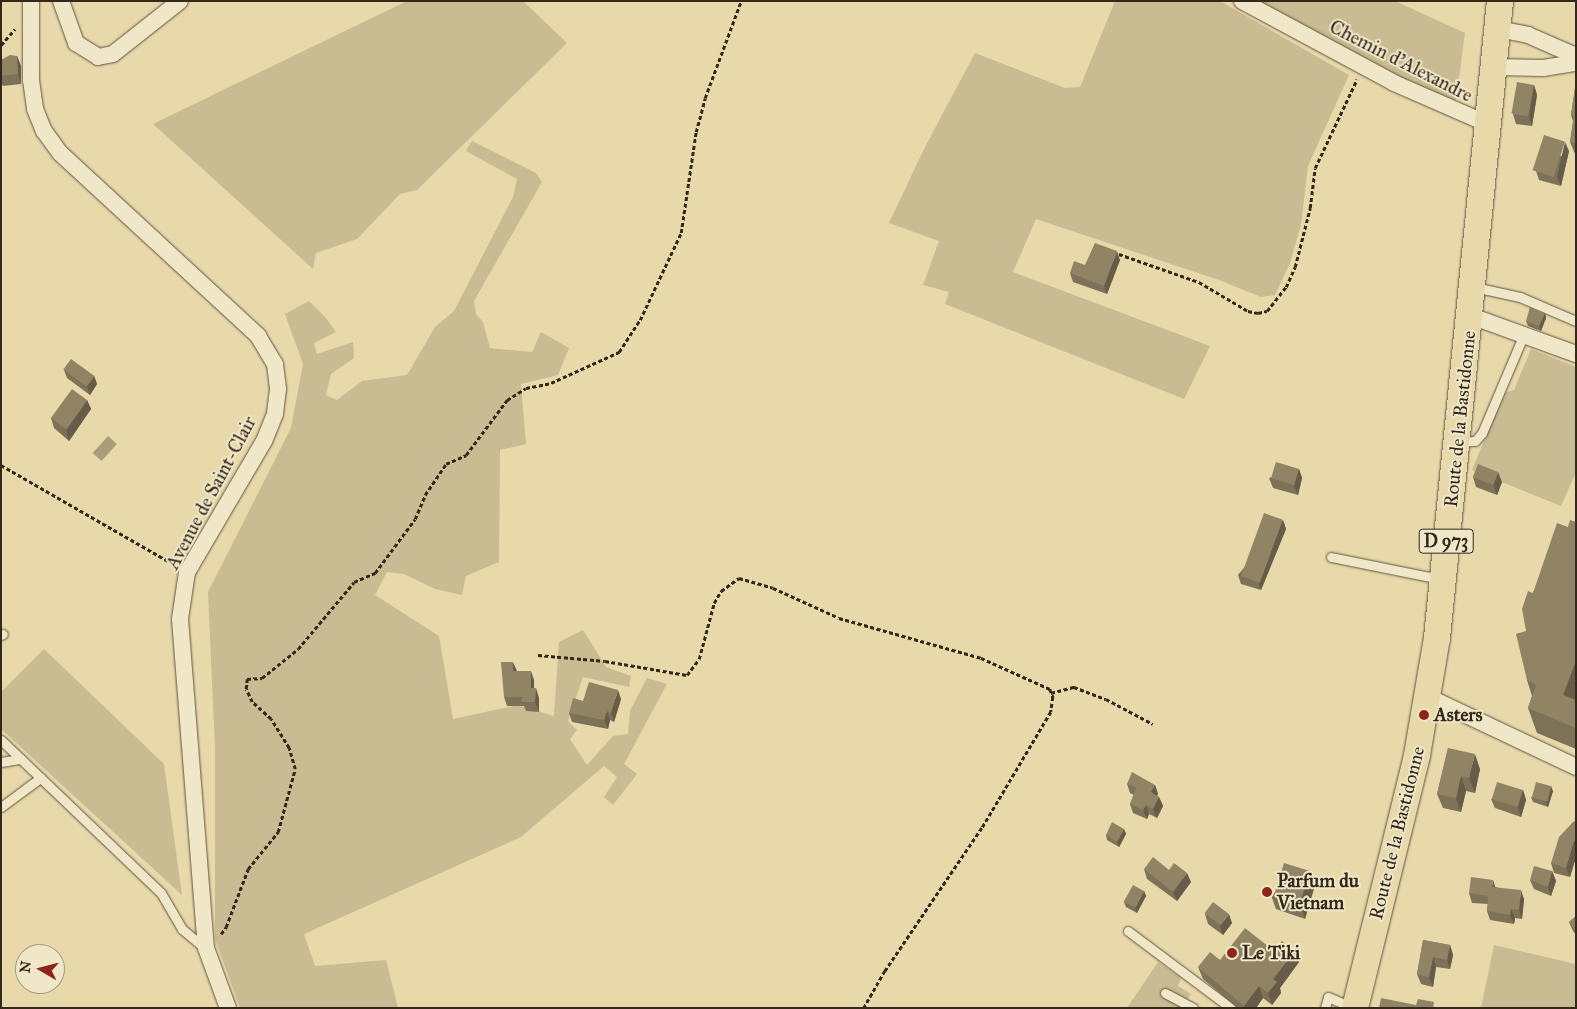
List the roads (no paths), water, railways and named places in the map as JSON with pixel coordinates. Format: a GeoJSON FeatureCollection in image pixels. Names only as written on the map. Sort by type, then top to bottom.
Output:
{"type":"FeatureCollection","features":[{"type":"Feature","properties":{"kind":"main road","name":"Route de la Bastidonne"},"geometry":{"type":"LineString","coordinates":[[1354,1008],[1417,755],[1428,697],[1474,287],[1496,67],[1500,1]]}},
{"type":"Feature","properties":{"kind":"street","name":"Avenue de Saint-Clair"},"geometry":{"type":"LineString","coordinates":[[31,1],[31,80],[35,109],[44,131],[60,152],[258,336],[274,364],[278,389],[275,414],[264,441],[187,572],[180,628],[206,948],[228,1008]]}},
{"type":"Feature","properties":{"kind":"street"},"geometry":{"type":"LineString","coordinates":[[61,1],[76,43],[98,57],[113,54],[180,1]]}},
{"type":"Feature","properties":{"kind":"street","name":"Chemin d'Alexandre"},"geometry":{"type":"LineString","coordinates":[[1242,1],[1363,67],[1446,109],[1490,125]]}},
{"type":"Feature","properties":{"kind":"street"},"geometry":{"type":"LineString","coordinates":[[1498,29],[1528,35],[1576,56]]}},
{"type":"Feature","properties":{"kind":"street"},"geometry":{"type":"LineString","coordinates":[[1496,67],[1543,68],[1576,64]]}},
{"type":"Feature","properties":{"kind":"street"},"geometry":{"type":"LineString","coordinates":[[1471,316],[1576,354]]}},
{"type":"Feature","properties":{"kind":"street"},"geometry":{"type":"LineString","coordinates":[[1428,697],[1576,767]]}},
{"type":"Feature","properties":{"kind":"lane"},"geometry":{"type":"LineString","coordinates":[[1474,287],[1520,297],[1576,321]]}},
{"type":"Feature","properties":{"kind":"lane"},"geometry":{"type":"LineString","coordinates":[[1456,442],[1475,441],[1482,433],[1524,334]]}},
{"type":"Feature","properties":{"kind":"lane"},"geometry":{"type":"LineString","coordinates":[[1331,557],[1442,580]]}},
{"type":"Feature","properties":{"kind":"lane"},"geometry":{"type":"LineString","coordinates":[[1,740],[161,894],[182,929],[206,948]]}},
{"type":"Feature","properties":{"kind":"lane"},"geometry":{"type":"LineString","coordinates":[[1,762],[21,759]]}},
{"type":"Feature","properties":{"kind":"lane"},"geometry":{"type":"LineString","coordinates":[[1,807],[40,778]]}},
{"type":"Feature","properties":{"kind":"lane"},"geometry":{"type":"LineString","coordinates":[[1128,931],[1231,1008]]}},
{"type":"Feature","properties":{"kind":"lane"},"geometry":{"type":"LineString","coordinates":[[1165,993],[1193,1008]]}},
{"type":"Feature","properties":{"kind":"lane"},"geometry":{"type":"LineString","coordinates":[[1325,1008],[1328,997],[1354,1008]]}},
{"type":"Feature","properties":{"kind":"place","name":"Asters"},"geometry":{"type":"Point","coordinates":[1424,715]}},
{"type":"Feature","properties":{"kind":"place","name":"Parfum du Vietnam"},"geometry":{"type":"Point","coordinates":[1267,892]}},
{"type":"Feature","properties":{"kind":"place","name":"Le Tiki"},"geometry":{"type":"Point","coordinates":[1232,953]}}]}
